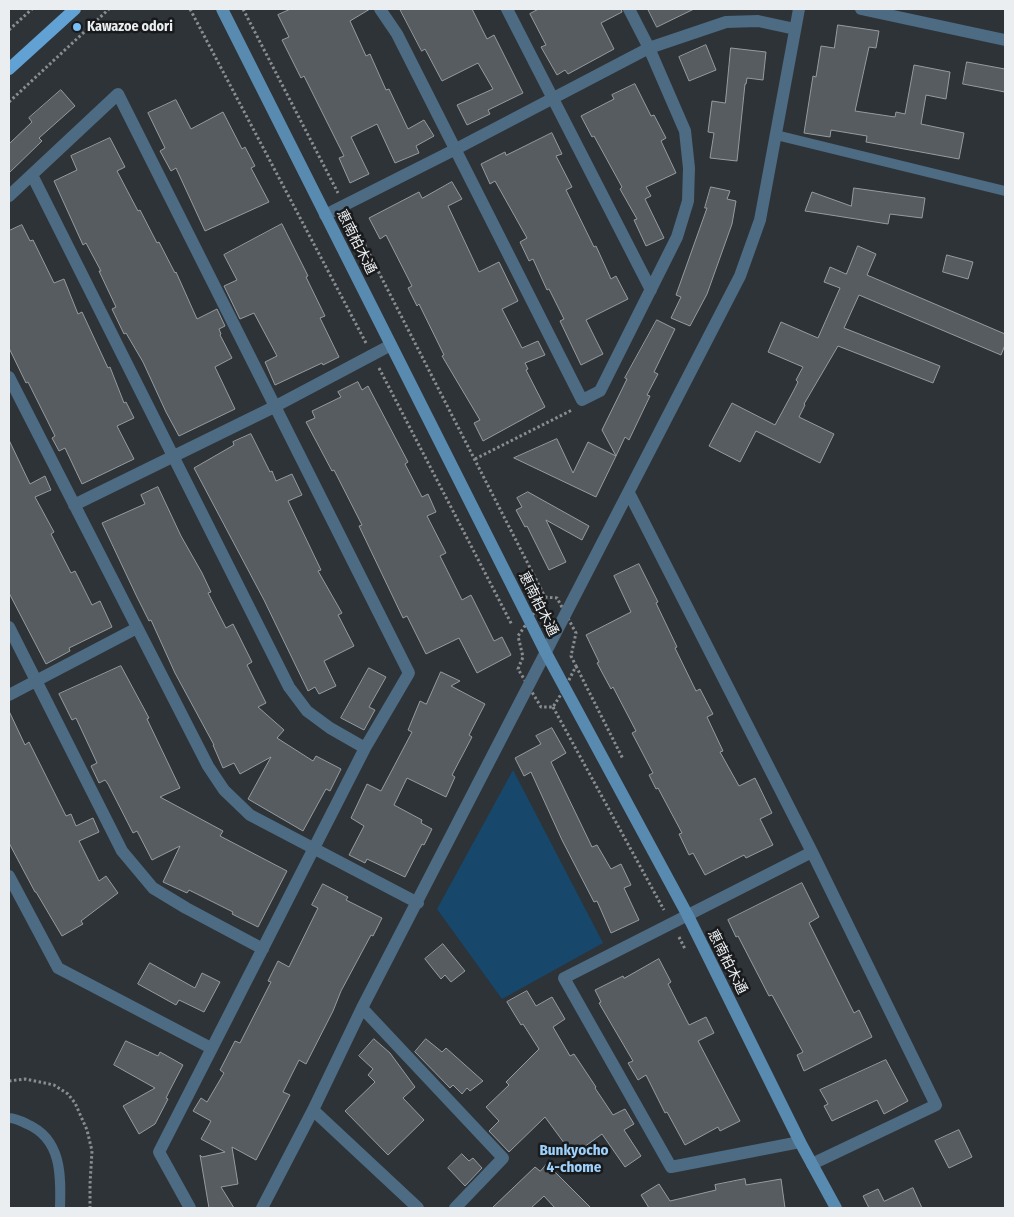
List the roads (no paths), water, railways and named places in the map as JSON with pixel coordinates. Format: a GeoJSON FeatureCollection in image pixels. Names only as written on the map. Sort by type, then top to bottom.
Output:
{"type":"FeatureCollection","features":[{"type":"Feature","properties":{"kind":"main road"},"geometry":{"type":"LineString","coordinates":[[9,69],[75,9]]}},
{"type":"Feature","properties":{"kind":"street","name":"恵南柏木通"},"geometry":{"type":"LineString","coordinates":[[222,9],[546,653],[686,914],[800,1142],[836,1208]]}},
{"type":"Feature","properties":{"kind":"street"},"geometry":{"type":"LineString","coordinates":[[380,9],[397,34],[582,400],[600,391],[678,237],[688,201],[689,168],[685,130],[630,9]]}},
{"type":"Feature","properties":{"kind":"street"},"geometry":{"type":"LineString","coordinates":[[507,9],[650,290]]}},
{"type":"Feature","properties":{"kind":"street"},"geometry":{"type":"LineString","coordinates":[[724,9],[726,22]]}},
{"type":"Feature","properties":{"kind":"street"},"geometry":{"type":"LineString","coordinates":[[262,1208],[313,1110],[362,1008],[418,903],[613,520],[629,493],[740,276],[760,220],[799,9]]}},
{"type":"Feature","properties":{"kind":"street"},"geometry":{"type":"LineString","coordinates":[[860,9],[1005,40]]}},
{"type":"Feature","properties":{"kind":"street"},"geometry":{"type":"LineString","coordinates":[[325,215],[649,48],[726,22],[758,21],[795,29]]}},
{"type":"Feature","properties":{"kind":"street"},"geometry":{"type":"LineString","coordinates":[[9,196],[118,94],[274,407],[410,673],[365,748],[159,1152],[190,1208]]}},
{"type":"Feature","properties":{"kind":"street"},"geometry":{"type":"LineString","coordinates":[[32,175],[289,687],[307,711],[330,728],[365,748]]}},
{"type":"Feature","properties":{"kind":"street"},"geometry":{"type":"LineString","coordinates":[[74,505],[274,407],[391,345]]}},
{"type":"Feature","properties":{"kind":"street"},"geometry":{"type":"LineString","coordinates":[[9,377],[208,766],[224,790],[250,815],[418,903]]}},
{"type":"Feature","properties":{"kind":"street"},"geometry":{"type":"LineString","coordinates":[[629,493],[812,852],[936,1105],[812,1164]]}},
{"type":"Feature","properties":{"kind":"street"},"geometry":{"type":"LineString","coordinates":[[9,627],[122,851],[153,888],[186,908],[264,949]]}},
{"type":"Feature","properties":{"kind":"street"},"geometry":{"type":"LineString","coordinates":[[9,695],[137,628]]}},
{"type":"Feature","properties":{"kind":"street"},"geometry":{"type":"LineString","coordinates":[[800,1142],[671,1167],[564,978],[686,914],[812,852]]}},
{"type":"Feature","properties":{"kind":"street"},"geometry":{"type":"LineString","coordinates":[[9,876],[58,968],[211,1048]]}},
{"type":"Feature","properties":{"kind":"street"},"geometry":{"type":"LineString","coordinates":[[362,1008],[503,1158],[455,1208]]}},
{"type":"Feature","properties":{"kind":"street"},"geometry":{"type":"LineString","coordinates":[[313,1110],[418,1208]]}},
{"type":"Feature","properties":{"kind":"lane"},"geometry":{"type":"LineString","coordinates":[[776,135],[1005,192]]}},
{"type":"Feature","properties":{"kind":"lane"},"geometry":{"type":"LineString","coordinates":[[9,1118],[14,1118],[36,1128],[50,1142],[57,1157],[61,1175],[60,1208]]}},
{"type":"Feature","properties":{"kind":"place","name":"Kawazoe odori"},"geometry":{"type":"Point","coordinates":[77,27]}},
{"type":"Feature","properties":{"kind":"district","name":"Bunkyocho 4-chome"},"geometry":{"type":"Point","coordinates":[574,1160]}}]}
